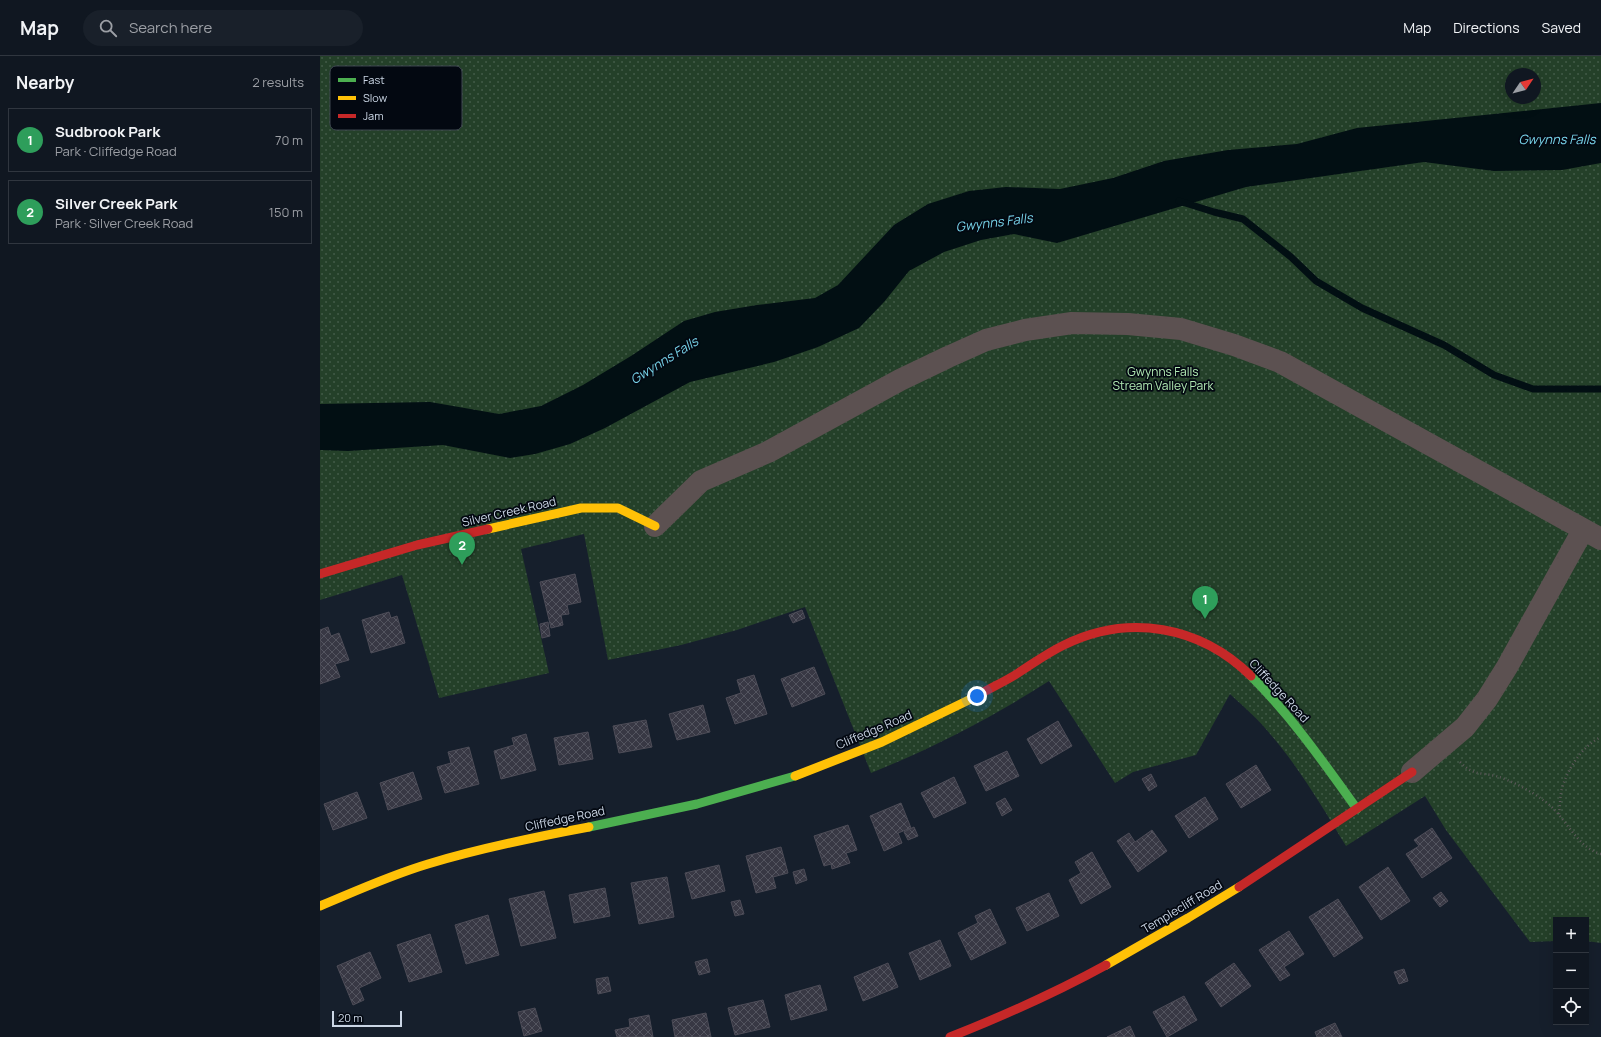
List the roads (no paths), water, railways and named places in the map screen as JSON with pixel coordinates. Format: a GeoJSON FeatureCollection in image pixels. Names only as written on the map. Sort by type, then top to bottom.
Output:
{"type":"FeatureCollection","features":[{"type":"Feature","properties":{"kind":"street"},"geometry":{"type":"LineString","coordinates":[[656,526],[701,481],[768,452],[900,380],[986,340],[1025,330],[1072,323],[1128,324],[1181,329],[1234,345],[1280,362],[1592,534],[1488,699],[1465,727],[1412,772]]}},
{"type":"Feature","properties":{"kind":"street","name":"Silver Creek Road"},"geometry":{"type":"LineString","coordinates":[[320,574],[417,545],[581,508],[618,508],[656,526]]}},
{"type":"Feature","properties":{"kind":"street","name":"Cliffedge Road"},"geometry":{"type":"LineString","coordinates":[[320,906],[381,880],[461,854],[551,833],[668,811],[742,792],[808,771],[881,742],[949,710],[1006,680],[1054,650],[1081,636],[1107,629],[1133,626],[1161,628],[1186,635],[1214,648],[1238,664],[1289,716],[1357,809]]}},
{"type":"Feature","properties":{"kind":"street","name":"Templecliff Road"},"geometry":{"type":"LineString","coordinates":[[950,1037],[1059,989],[1138,948],[1227,894],[1412,772]]}},
{"type":"Feature","properties":{"kind":"water","name":"Gwynns Falls"},"geometry":{"type":"Polygon","coordinates":[[[1601,103],[1601,163],[1562,170],[1494,171],[1424,162],[1246,187],[1057,243],[1014,234],[981,240],[944,252],[909,271],[884,302],[859,328],[818,347],[774,362],[690,382],[605,428],[570,444],[535,454],[510,458],[443,445],[348,451],[320,450],[320,404],[430,402],[499,414],[541,406],[583,385],[684,321],[715,312],[815,298],[838,285],[894,225],[928,204],[969,191],[1006,187],[1060,189],[1113,178],[1164,161],[1228,150],[1297,144],[1357,128],[1601,103]]]}},
{"type":"Feature","properties":{"kind":"waterway"},"geometry":{"type":"LineString","coordinates":[[1179,201],[1243,219],[1291,257],[1316,281],[1362,308],[1444,345],[1494,375],[1533,389],[1601,389]]}},
{"type":"Feature","properties":{"kind":"place","name":"Silver Creek Park"},"geometry":{"type":"Point","coordinates":[462,565]}},
{"type":"Feature","properties":{"kind":"place","name":"Sudbrook Park"},"geometry":{"type":"Point","coordinates":[1205,619]}},
{"type":"Feature","properties":{"kind":"park label","name":"Gwynns Falls Stream Valley Park"},"geometry":{"type":"Point","coordinates":[1163,379]}}]}
